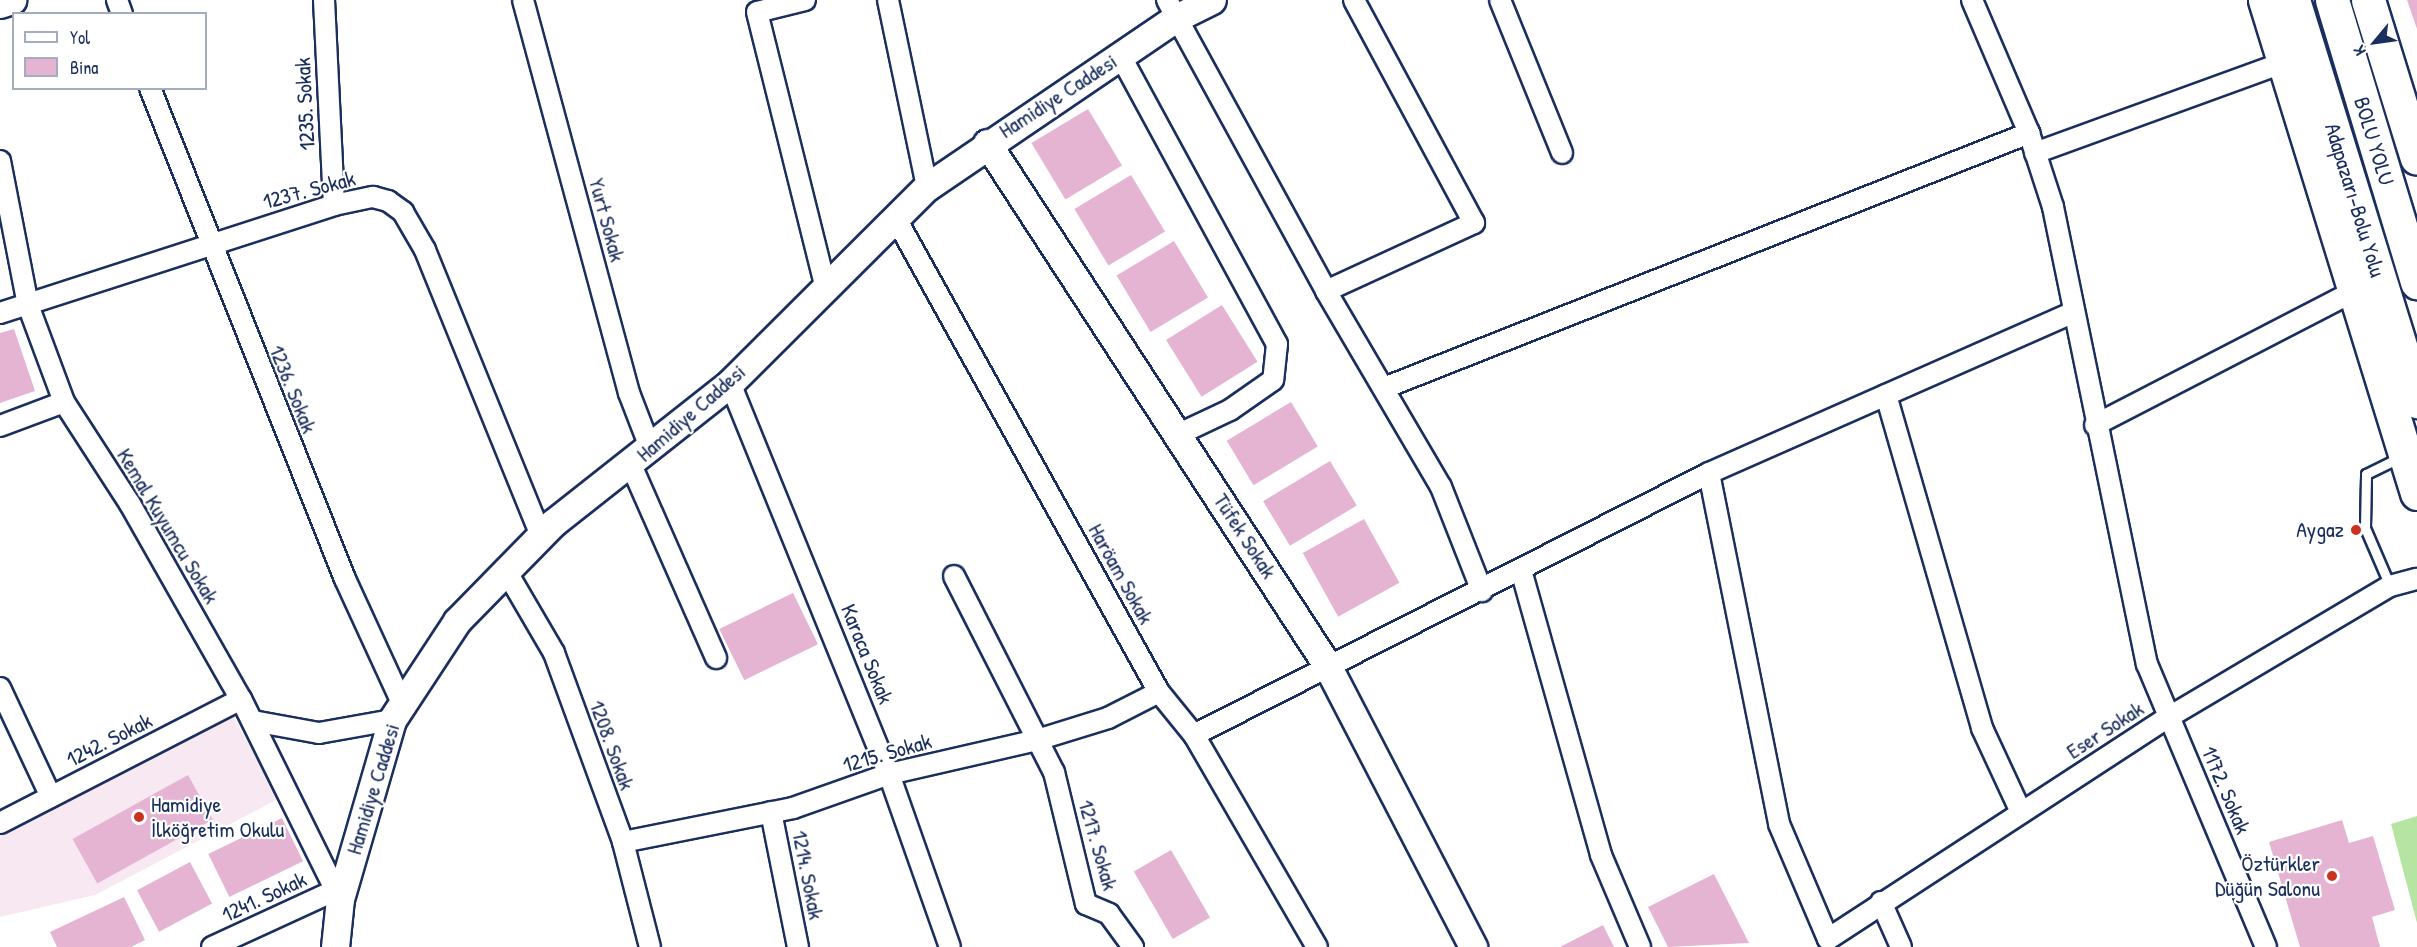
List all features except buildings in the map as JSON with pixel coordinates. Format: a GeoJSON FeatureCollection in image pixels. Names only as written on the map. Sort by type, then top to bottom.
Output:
{"type":"FeatureCollection","features":[{"type":"Feature","properties":{"kind":"highway"},"geometry":{"type":"LineString","coordinates":[[2265,0],[2417,493]]}},
{"type":"Feature","properties":{"kind":"highway","name":"Adapazarı-Bolu Yolu"},"geometry":{"type":"LineString","coordinates":[[2294,0],[2417,401]]}},
{"type":"Feature","properties":{"kind":"highway","name":"BOLU YOLU"},"geometry":{"type":"LineString","coordinates":[[2332,0],[2417,282]]}},
{"type":"Feature","properties":{"kind":"highway"},"geometry":{"type":"LineString","coordinates":[[2368,0],[2417,158]]}},
{"type":"Feature","properties":{"kind":"street"},"geometry":{"type":"LineString","coordinates":[[0,4],[12,0]]}},
{"type":"Feature","properties":{"kind":"street","name":"1235. Sokak"},"geometry":{"type":"LineString","coordinates":[[324,0],[334,206]]}},
{"type":"Feature","properties":{"kind":"street","name":"Yurt Sokak"},"geometry":{"type":"LineString","coordinates":[[523,0],[629,393],[641,457],[716,658]]}},
{"type":"Feature","properties":{"kind":"street"},"geometry":{"type":"LineString","coordinates":[[805,0],[757,12],[825,285]]}},
{"type":"Feature","properties":{"kind":"street"},"geometry":{"type":"LineString","coordinates":[[888,0],[927,187]]}},
{"type":"Feature","properties":{"kind":"street","name":"Hamidiye Caddesi"},"geometry":{"type":"LineString","coordinates":[[334,947],[338,895],[397,711],[457,621],[505,569],[541,535],[641,457],[730,383],[825,285],[927,187],[987,143],[1120,55],[1172,9],[1212,0]]}},
{"type":"Feature","properties":{"kind":"street"},"geometry":{"type":"LineString","coordinates":[[1326,291],[1474,223],[1354,0]]}},
{"type":"Feature","properties":{"kind":"street"},"geometry":{"type":"LineString","coordinates":[[1500,0],[1562,153]]}},
{"type":"Feature","properties":{"kind":"street","name":"1172. Sokak"},"geometry":{"type":"LineString","coordinates":[[1972,0],[2029,133],[2053,207],[2095,425],[2147,664],[2266,947]]}},
{"type":"Feature","properties":{"kind":"street"},"geometry":{"type":"LineString","coordinates":[[1172,9],[1326,291],[1441,487],[1482,591]]}},
{"type":"Feature","properties":{"kind":"street"},"geometry":{"type":"LineString","coordinates":[[1120,55],[1277,344],[1273,380],[1230,410],[1179,434]]}},
{"type":"Feature","properties":{"kind":"street"},"geometry":{"type":"LineString","coordinates":[[2036,153],[2284,62]]}},
{"type":"Feature","properties":{"kind":"street","name":"1236. Sokak"},"geometry":{"type":"LineString","coordinates":[[151,90],[208,244],[397,711]]}},
{"type":"Feature","properties":{"kind":"street"},"geometry":{"type":"LineString","coordinates":[[1384,388],[2029,133]]}},
{"type":"Feature","properties":{"kind":"street","name":"Tüfek Sokak"},"geometry":{"type":"LineString","coordinates":[[987,143],[1179,434],[1327,665],[1473,947]]}},
{"type":"Feature","properties":{"kind":"street","name":"Kemal Kuyumcu Sokak"},"geometry":{"type":"LineString","coordinates":[[0,161],[5,210],[28,305],[64,402],[130,504],[241,699],[338,895]]}},
{"type":"Feature","properties":{"kind":"street","name":"1237. Sokak"},"geometry":{"type":"LineString","coordinates":[[0,313],[208,244],[334,206],[373,197],[403,212],[425,250],[541,535]]}},
{"type":"Feature","properties":{"kind":"street","name":"Haröam Sokak"},"geometry":{"type":"LineString","coordinates":[[895,217],[1159,692],[1194,735],[1317,947]]}},
{"type":"Feature","properties":{"kind":"street"},"geometry":{"type":"LineString","coordinates":[[2095,425],[2355,291]]}},
{"type":"Feature","properties":{"kind":"street"},"geometry":{"type":"LineString","coordinates":[[1194,735],[1327,665],[1482,591],[1709,472],[2072,313]]}},
{"type":"Feature","properties":{"kind":"street","name":"Karaca Sokak"},"geometry":{"type":"LineString","coordinates":[[730,383],[889,774],[950,947]]}},
{"type":"Feature","properties":{"kind":"street"},"geometry":{"type":"LineString","coordinates":[[1886,395],[1982,728],[2021,812]]}},
{"type":"Feature","properties":{"kind":"street"},"geometry":{"type":"LineString","coordinates":[[0,426],[64,402]]}},
{"type":"Feature","properties":{"kind":"street","name":"Eser Sokak"},"geometry":{"type":"LineString","coordinates":[[1709,472],[1779,824],[1821,943],[2169,717],[2390,586],[2417,579]]}},
{"type":"Feature","properties":{"kind":"street","name":"1208. Sokak"},"geometry":{"type":"LineString","coordinates":[[505,569],[554,654],[624,843],[650,947]]}},
{"type":"Feature","properties":{"kind":"street"},"geometry":{"type":"LineString","coordinates":[[1521,570],[1601,855],[1640,947]]}},
{"type":"Feature","properties":{"kind":"street"},"geometry":{"type":"LineString","coordinates":[[954,576],[1037,740]]}},
{"type":"Feature","properties":{"kind":"street"},"geometry":{"type":"LineString","coordinates":[[0,688],[51,797]]}},
{"type":"Feature","properties":{"kind":"street","name":"1215. Sokak"},"geometry":{"type":"LineString","coordinates":[[624,843],[771,812],[889,774],[1037,740],[1108,718],[1159,692]]}},
{"type":"Feature","properties":{"kind":"street","name":"1242. Sokak"},"geometry":{"type":"LineString","coordinates":[[0,823],[241,699]]}},
{"type":"Feature","properties":{"kind":"street"},"geometry":{"type":"LineString","coordinates":[[253,721],[319,733],[397,711]]}},
{"type":"Feature","properties":{"kind":"street","name":"1217. Sokak"},"geometry":{"type":"LineString","coordinates":[[1037,740],[1054,772],[1086,904],[1109,914],[1133,947]]}},
{"type":"Feature","properties":{"kind":"street","name":"1214. Sokak"},"geometry":{"type":"LineString","coordinates":[[771,812],[798,947]]}},
{"type":"Feature","properties":{"kind":"street","name":"1241. Sokak"},"geometry":{"type":"LineString","coordinates":[[212,947],[338,895]]}},
{"type":"Feature","properties":{"kind":"street"},"geometry":{"type":"LineString","coordinates":[[1881,902],[1901,947]]}},
{"type":"Feature","properties":{"kind":"lane"},"geometry":{"type":"LineString","coordinates":[[2390,586],[2365,528],[2366,474],[2406,455]]}},
{"type":"Feature","properties":{"kind":"shaded area","name":"Hamidiye İlköğretim Okulu"},"geometry":{"type":"Polygon","coordinates":[[[232,714],[278,799],[95,895],[0,917],[0,835],[232,714]]]}},
{"type":"Feature","properties":{"kind":"green space"},"geometry":{"type":"Polygon","coordinates":[[[2417,816],[2417,923],[2391,824],[2417,816]]]}},
{"type":"Feature","properties":{"kind":"place","name":"Aygaz"},"geometry":{"type":"Point","coordinates":[2356,530]}},
{"type":"Feature","properties":{"kind":"place","name":"Hamidiye İlköğretim Okulu"},"geometry":{"type":"Point","coordinates":[139,817]}},
{"type":"Feature","properties":{"kind":"place","name":"Öztürkler Düğün Salonu"},"geometry":{"type":"Point","coordinates":[2332,876]}}]}
